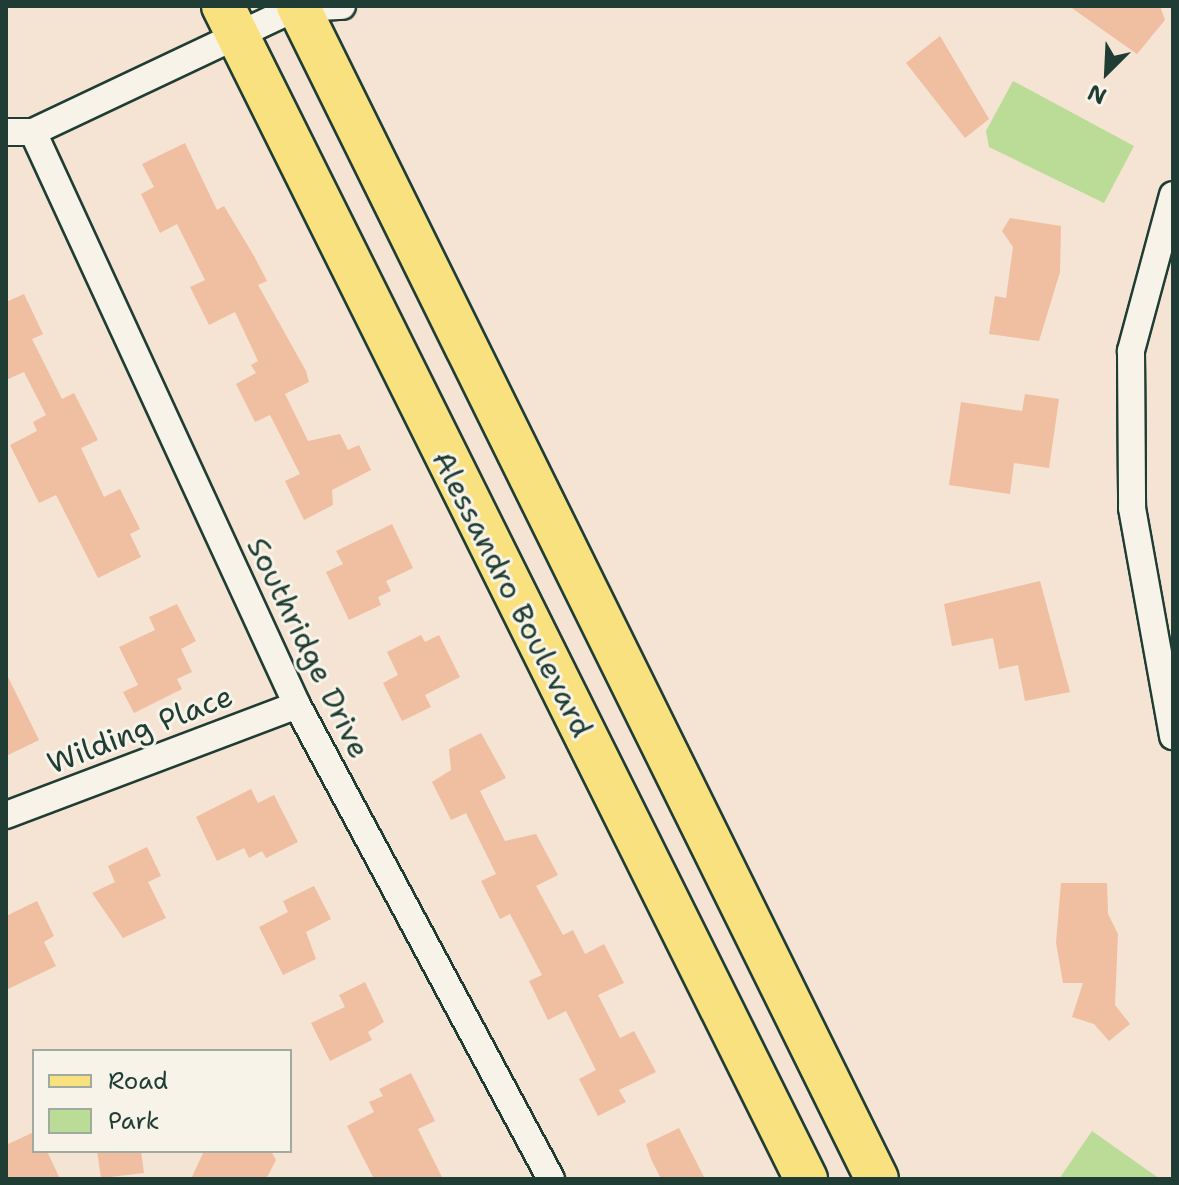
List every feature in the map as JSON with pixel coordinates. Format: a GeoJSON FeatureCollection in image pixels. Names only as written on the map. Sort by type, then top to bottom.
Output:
{"type":"FeatureCollection","features":[{"type":"Feature","properties":{"kind":"main road"},"geometry":{"type":"LineString","coordinates":[[299,7],[877,1179]]}},
{"type":"Feature","properties":{"kind":"main road","name":"Alessandro Boulevard"},"geometry":{"type":"LineString","coordinates":[[231,22],[806,1179]]}},
{"type":"Feature","properties":{"kind":"street"},"geometry":{"type":"LineString","coordinates":[[6,132],[33,132],[231,22],[299,7],[342,6]]}},
{"type":"Feature","properties":{"kind":"street","name":"Southridge Drive"},"geometry":{"type":"LineString","coordinates":[[33,132],[297,705],[551,1179]]}},
{"type":"Feature","properties":{"kind":"street"},"geometry":{"type":"LineString","coordinates":[[1173,195],[1131,351],[1132,508],[1173,736]]}},
{"type":"Feature","properties":{"kind":"street","name":"Wilding Place"},"geometry":{"type":"LineString","coordinates":[[6,815],[297,705]]}},
{"type":"Feature","properties":{"kind":"green space"},"geometry":{"type":"Polygon","coordinates":[[[1013,81],[1134,146],[1104,203],[989,147],[986,131],[1013,81]]]}},
{"type":"Feature","properties":{"kind":"green space"},"geometry":{"type":"Polygon","coordinates":[[[1092,1131],[1160,1179],[1059,1179],[1092,1131]]]}},
{"type":"Feature","properties":{"kind":"building"},"geometry":{"type":"Polygon","coordinates":[[[1069,6],[1160,6],[1165,20],[1137,54],[1069,6]]]}},
{"type":"Feature","properties":{"kind":"building"},"geometry":{"type":"Polygon","coordinates":[[[940,36],[989,119],[965,138],[906,63],[940,36]]]}},
{"type":"Feature","properties":{"kind":"building"},"geometry":{"type":"Polygon","coordinates":[[[185,143],[217,210],[224,206],[254,256],[267,281],[258,285],[306,371],[309,382],[285,394],[308,441],[340,434],[348,450],[359,445],[371,470],[332,490],[333,505],[304,520],[285,481],[300,474],[270,415],[255,422],[236,384],[256,373],[251,365],[258,361],[235,312],[209,325],[190,287],[205,280],[177,224],[160,233],[141,194],[154,187],[142,164],[185,143]]]}},
{"type":"Feature","properties":{"kind":"building"},"geometry":{"type":"Polygon","coordinates":[[[1010,218],[1061,226],[1060,272],[1039,341],[989,334],[995,296],[1006,298],[1013,247],[1002,231],[1010,218]]]}},
{"type":"Feature","properties":{"kind":"building"},"geometry":{"type":"Polygon","coordinates":[[[24,294],[43,334],[32,339],[62,399],[74,393],[98,440],[81,448],[104,497],[120,489],[140,529],[130,534],[141,557],[98,578],[56,495],[39,503],[10,445],[37,431],[33,422],[46,415],[24,372],[6,380],[6,302],[24,294]]]}},
{"type":"Feature","properties":{"kind":"building"},"geometry":{"type":"Polygon","coordinates":[[[1025,394],[1059,399],[1049,468],[1014,463],[1010,494],[949,485],[961,402],[1022,411],[1025,394]]]}},
{"type":"Feature","properties":{"kind":"building"},"geometry":{"type":"Polygon","coordinates":[[[392,524],[413,568],[386,581],[391,591],[378,597],[381,605],[349,620],[326,572],[343,564],[336,551],[392,524]]]}},
{"type":"Feature","properties":{"kind":"building"},"geometry":{"type":"Polygon","coordinates":[[[1040,581],[1070,692],[1025,701],[1018,665],[999,669],[993,638],[952,646],[944,604],[1040,581]]]}},
{"type":"Feature","properties":{"kind":"building"},"geometry":{"type":"Polygon","coordinates":[[[177,604],[196,641],[181,649],[192,672],[177,679],[182,689],[134,713],[123,692],[138,685],[119,647],[155,630],[149,617],[177,604]]]}},
{"type":"Feature","properties":{"kind":"building"},"geometry":{"type":"Polygon","coordinates":[[[421,635],[425,642],[439,635],[460,677],[425,695],[431,707],[402,721],[383,683],[398,675],[387,652],[421,635]]]}},
{"type":"Feature","properties":{"kind":"building"},"geometry":{"type":"Polygon","coordinates":[[[6,673],[39,740],[6,756],[6,673]]]}},
{"type":"Feature","properties":{"kind":"building"},"geometry":{"type":"Polygon","coordinates":[[[481,733],[506,778],[480,791],[505,841],[536,834],[558,875],[536,886],[563,935],[573,930],[585,954],[604,944],[624,983],[598,995],[620,1038],[634,1031],[656,1072],[619,1090],[626,1102],[598,1116],[579,1079],[596,1070],[566,1011],[548,1020],[529,981],[542,975],[510,914],[500,919],[481,881],[496,874],[466,813],[451,820],[432,782],[451,770],[449,749],[481,733]]]}},
{"type":"Feature","properties":{"kind":"building"},"geometry":{"type":"Polygon","coordinates":[[[251,789],[258,803],[274,795],[298,842],[266,858],[262,851],[249,858],[244,848],[217,861],[196,817],[251,789]]]}},
{"type":"Feature","properties":{"kind":"building"},"geometry":{"type":"Polygon","coordinates":[[[147,847],[161,876],[148,882],[166,918],[123,938],[92,893],[115,882],[108,866],[147,847]]]}},
{"type":"Feature","properties":{"kind":"building"},"geometry":{"type":"Polygon","coordinates":[[[1061,883],[1107,883],[1108,914],[1118,934],[1115,1005],[1130,1024],[1109,1041],[1094,1024],[1072,1017],[1083,983],[1063,983],[1056,943],[1061,883]]]}},
{"type":"Feature","properties":{"kind":"building"},"geometry":{"type":"Polygon","coordinates":[[[314,886],[331,919],[306,932],[316,959],[283,975],[259,927],[288,912],[283,901],[314,886]]]}},
{"type":"Feature","properties":{"kind":"building"},"geometry":{"type":"Polygon","coordinates":[[[37,901],[54,936],[44,942],[56,966],[6,990],[6,916],[37,901]]]}},
{"type":"Feature","properties":{"kind":"building"},"geometry":{"type":"Polygon","coordinates":[[[365,982],[384,1022],[368,1032],[372,1040],[330,1061],[311,1023],[345,1007],[339,995],[365,982]]]}},
{"type":"Feature","properties":{"kind":"building"},"geometry":{"type":"Polygon","coordinates":[[[411,1073],[435,1121],[418,1129],[443,1179],[374,1179],[347,1126],[374,1112],[369,1102],[383,1096],[379,1089],[411,1073]]]}},
{"type":"Feature","properties":{"kind":"building"},"geometry":{"type":"Polygon","coordinates":[[[679,1128],[705,1179],[661,1179],[646,1144],[679,1128]]]}},
{"type":"Feature","properties":{"kind":"building"},"geometry":{"type":"Polygon","coordinates":[[[32,1133],[32,1153],[48,1153],[60,1179],[6,1179],[6,1145],[32,1133]]]}},
{"type":"Feature","properties":{"kind":"building"},"geometry":{"type":"Polygon","coordinates":[[[97,1153],[141,1153],[144,1173],[101,1178],[97,1153]]]}},
{"type":"Feature","properties":{"kind":"building"},"geometry":{"type":"Polygon","coordinates":[[[203,1153],[272,1153],[276,1160],[266,1179],[191,1179],[203,1153]]]}}]}
